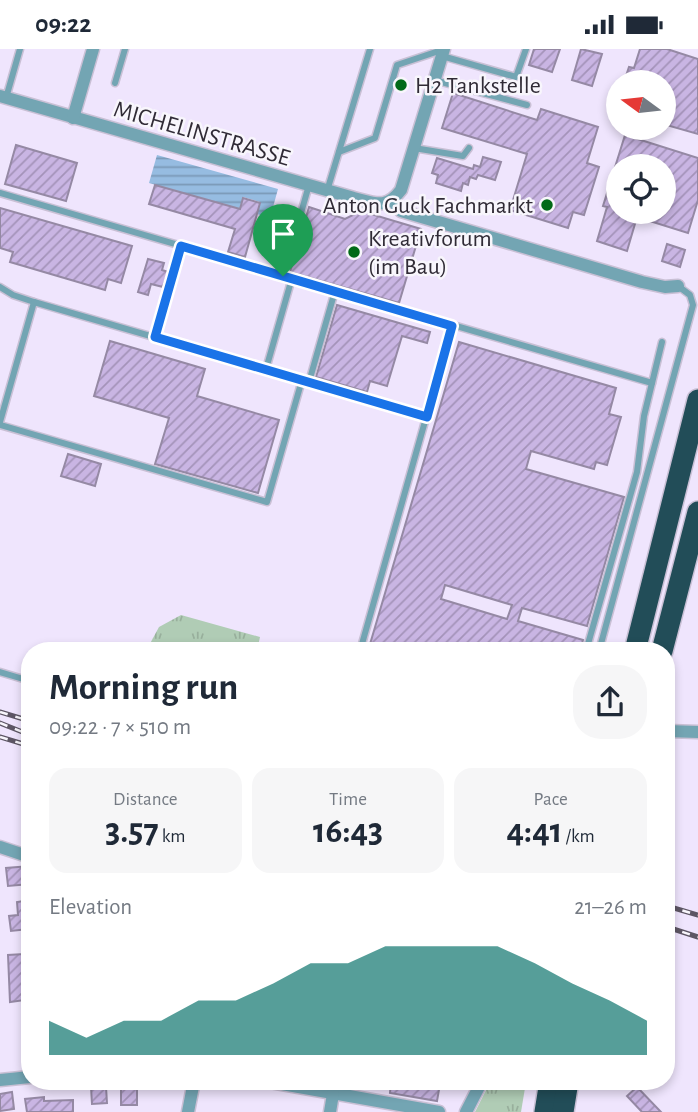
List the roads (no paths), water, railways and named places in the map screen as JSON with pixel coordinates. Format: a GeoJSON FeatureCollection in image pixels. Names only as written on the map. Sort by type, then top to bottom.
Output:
{"type":"FeatureCollection","features":[{"type":"Feature","properties":{"kind":"highway"},"geometry":{"type":"LineString","coordinates":[[637,642],[698,400]]}},
{"type":"Feature","properties":{"kind":"highway"},"geometry":{"type":"LineString","coordinates":[[664,642],[698,512]]}},
{"type":"Feature","properties":{"kind":"highway"},"geometry":{"type":"LineString","coordinates":[[545,1112],[549,1090]]}},
{"type":"Feature","properties":{"kind":"highway"},"geometry":{"type":"LineString","coordinates":[[563,1112],[567,1090]]}},
{"type":"Feature","properties":{"kind":"street"},"geometry":{"type":"LineString","coordinates":[[73,118],[93,49]]}},
{"type":"Feature","properties":{"kind":"street"},"geometry":{"type":"LineString","coordinates":[[393,201],[401,190],[443,51]]}},
{"type":"Feature","properties":{"kind":"street","name":"MICHELINSTRASSE"},"geometry":{"type":"LineString","coordinates":[[3,97],[327,191],[384,204],[393,201],[401,211],[665,287],[678,286]]}},
{"type":"Feature","properties":{"kind":"street"},"geometry":{"type":"LineString","coordinates":[[675,731],[698,732]]}},
{"type":"Feature","properties":{"kind":"street"},"geometry":{"type":"LineString","coordinates":[[0,847],[21,854]]}},
{"type":"Feature","properties":{"kind":"street"},"geometry":{"type":"LineString","coordinates":[[0,1080],[21,1078]]}},
{"type":"Feature","properties":{"kind":"street"},"geometry":{"type":"LineString","coordinates":[[188,1112],[192,1090]]}},
{"type":"Feature","properties":{"kind":"street"},"geometry":{"type":"LineString","coordinates":[[316,1090],[439,1112]]}},
{"type":"Feature","properties":{"kind":"street"},"geometry":{"type":"LineString","coordinates":[[466,1112],[477,1090]]}},
{"type":"Feature","properties":{"kind":"street"},"geometry":{"type":"LineString","coordinates":[[330,1112],[333,1094]]}},
{"type":"Feature","properties":{"kind":"lane"},"geometry":{"type":"LineString","coordinates":[[3,97],[20,49]]}},
{"type":"Feature","properties":{"kind":"lane"},"geometry":{"type":"LineString","coordinates":[[115,83],[124,49]]}},
{"type":"Feature","properties":{"kind":"lane"},"geometry":{"type":"LineString","coordinates":[[327,191],[369,49]]}},
{"type":"Feature","properties":{"kind":"lane"},"geometry":{"type":"LineString","coordinates":[[339,152],[375,138],[397,65],[443,51],[516,77],[526,49]]}},
{"type":"Feature","properties":{"kind":"lane"},"geometry":{"type":"LineString","coordinates":[[434,80],[527,105]]}},
{"type":"Feature","properties":{"kind":"lane"},"geometry":{"type":"LineString","coordinates":[[412,147],[463,156],[469,148]]}},
{"type":"Feature","properties":{"kind":"lane"},"geometry":{"type":"LineString","coordinates":[[283,276],[309,185]]}},
{"type":"Feature","properties":{"kind":"lane"},"geometry":{"type":"LineString","coordinates":[[0,193],[652,383]]}},
{"type":"Feature","properties":{"kind":"lane"},"geometry":{"type":"LineString","coordinates":[[155,337],[181,246]]}},
{"type":"Feature","properties":{"kind":"lane"},"geometry":{"type":"LineString","coordinates":[[266,369],[292,278]]}},
{"type":"Feature","properties":{"kind":"lane"},"geometry":{"type":"LineString","coordinates":[[600,642],[693,305],[690,295],[678,286]]}},
{"type":"Feature","properties":{"kind":"lane"},"geometry":{"type":"LineString","coordinates":[[0,287],[34,302],[427,417]]}},
{"type":"Feature","properties":{"kind":"lane"},"geometry":{"type":"LineString","coordinates":[[34,302],[0,424],[267,502],[335,291]]}},
{"type":"Feature","properties":{"kind":"lane"},"geometry":{"type":"LineString","coordinates":[[363,642],[452,326]]}},
{"type":"Feature","properties":{"kind":"lane"},"geometry":{"type":"LineString","coordinates":[[589,642],[637,472],[644,416],[662,342]]}},
{"type":"Feature","properties":{"kind":"lane"},"geometry":{"type":"LineString","coordinates":[[0,672],[21,678]]}},
{"type":"Feature","properties":{"kind":"water"},"geometry":{"type":"Polygon","coordinates":[[[157,155],[278,189],[270,218],[257,214],[260,202],[243,197],[238,215],[234,207],[149,183],[157,155]]]}},
{"type":"Feature","properties":{"kind":"railway"},"geometry":{"type":"LineString","coordinates":[[0,712],[21,718]]}},
{"type":"Feature","properties":{"kind":"railway"},"geometry":{"type":"LineString","coordinates":[[0,723],[21,731]]}},
{"type":"Feature","properties":{"kind":"railway"},"geometry":{"type":"LineString","coordinates":[[0,737],[21,743]]}},
{"type":"Feature","properties":{"kind":"railway"},"geometry":{"type":"LineString","coordinates":[[675,908],[698,915]]}},
{"type":"Feature","properties":{"kind":"railway"},"geometry":{"type":"LineString","coordinates":[[675,930],[698,937]]}},
{"type":"Feature","properties":{"kind":"place","name":"H2 Tankstelle"},"geometry":{"type":"Point","coordinates":[401,85]}},
{"type":"Feature","properties":{"kind":"place","name":"Anton Guck Fachmarkt"},"geometry":{"type":"Point","coordinates":[547,205]}},
{"type":"Feature","properties":{"kind":"place","name":"Kreativforum (im Bau)"},"geometry":{"type":"Point","coordinates":[354,252]}}]}
